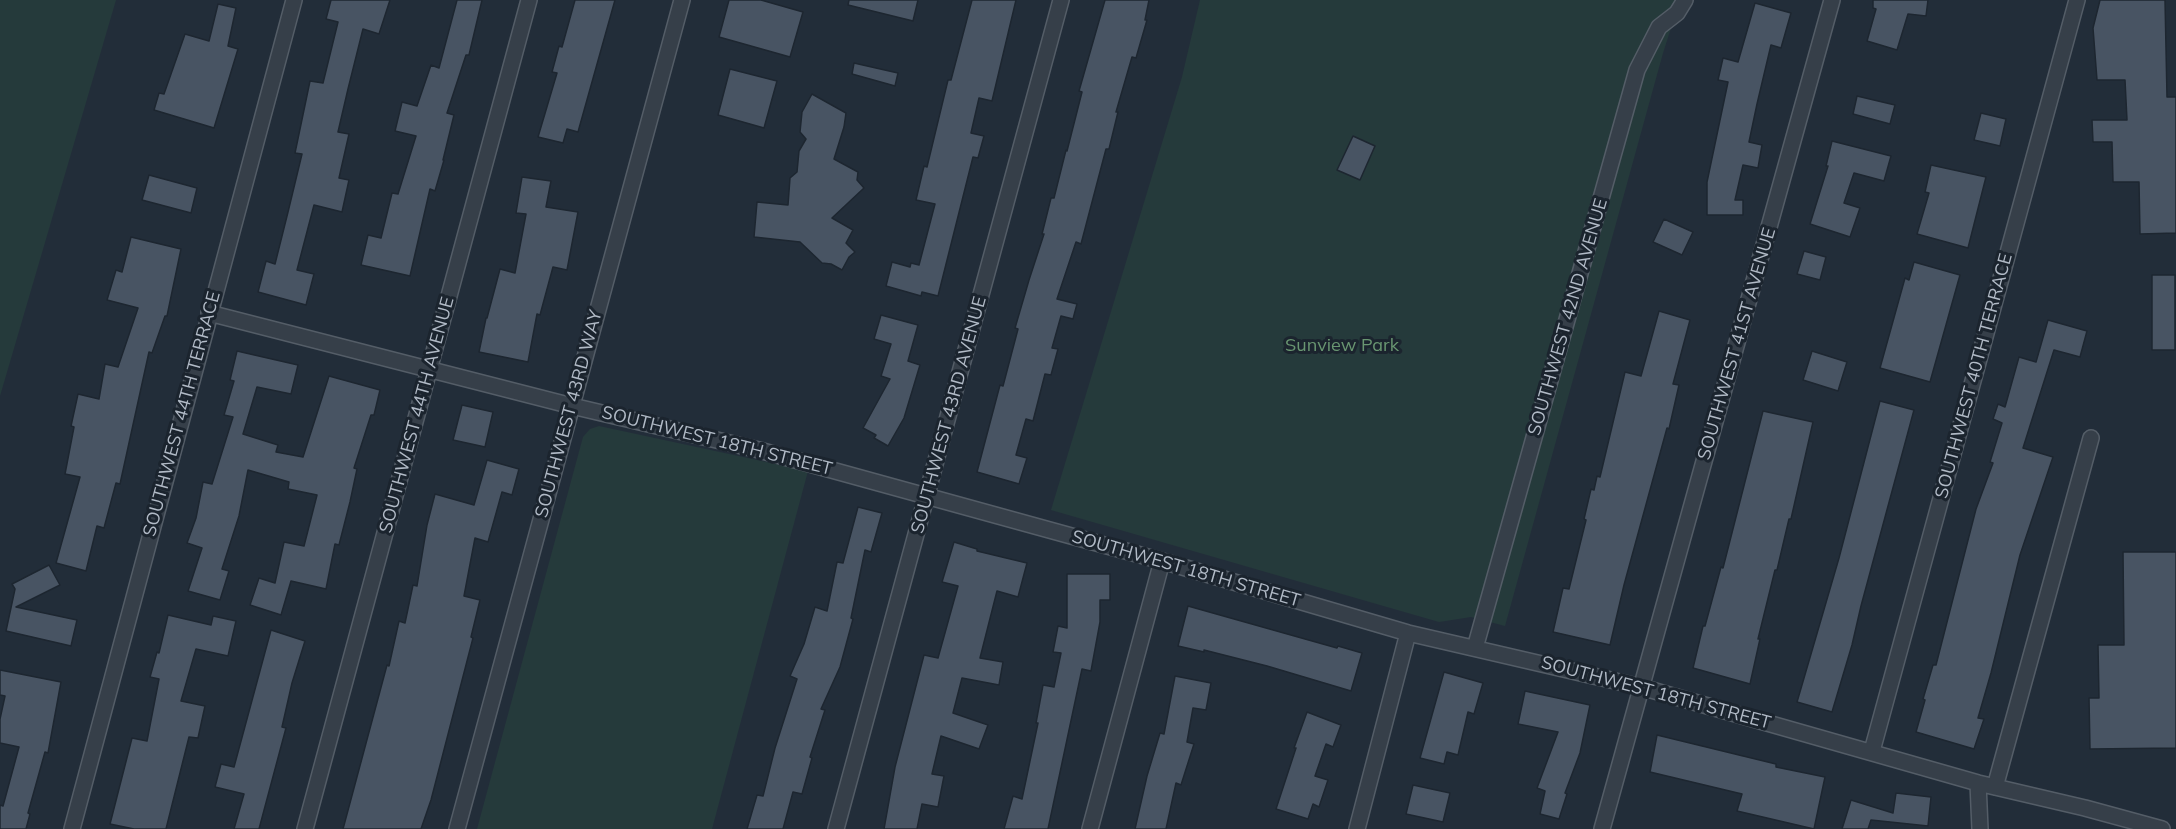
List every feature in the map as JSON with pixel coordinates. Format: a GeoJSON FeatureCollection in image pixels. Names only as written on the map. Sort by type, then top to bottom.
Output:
{"type":"FeatureCollection","features":[{"type":"Feature","properties":{"kind":"street","name":"SOUTHWEST 44TH TERRACE"},"geometry":{"type":"LineString","coordinates":[[72,829],[294,0]]}},
{"type":"Feature","properties":{"kind":"street","name":"SOUTHWEST 44TH AVENUE"},"geometry":{"type":"LineString","coordinates":[[305,829],[529,0]]}},
{"type":"Feature","properties":{"kind":"street","name":"SOUTHWEST 43RD WAY"},"geometry":{"type":"LineString","coordinates":[[457,829],[682,0]]}},
{"type":"Feature","properties":{"kind":"street","name":"SOUTHWEST 43RD AVENUE"},"geometry":{"type":"LineString","coordinates":[[836,829],[1062,0]]}},
{"type":"Feature","properties":{"kind":"street","name":"SOUTHWEST 42ND AVENUE"},"geometry":{"type":"LineString","coordinates":[[1475,648],[1637,70],[1659,27],[1677,13],[1685,0]]}},
{"type":"Feature","properties":{"kind":"street","name":"SOUTHWEST 41ST AVENUE"},"geometry":{"type":"LineString","coordinates":[[1602,829],[1832,0]]}},
{"type":"Feature","properties":{"kind":"street","name":"SOUTHWEST 40TH TERRACE"},"geometry":{"type":"LineString","coordinates":[[1872,752],[2077,0]]}},
{"type":"Feature","properties":{"kind":"street","name":"SOUTHWEST 18TH STREET"},"geometry":{"type":"LineString","coordinates":[[209,313],[572,406],[759,450],[1162,561],[1408,633],[1641,687],[1978,783],[2162,829]]}},
{"type":"Feature","properties":{"kind":"street"},"geometry":{"type":"LineString","coordinates":[[1995,787],[2091,438]]}},
{"type":"Feature","properties":{"kind":"street"},"geometry":{"type":"LineString","coordinates":[[1090,829],[1162,561]]}},
{"type":"Feature","properties":{"kind":"street"},"geometry":{"type":"LineString","coordinates":[[1357,829],[1408,633]]}},
{"type":"Feature","properties":{"kind":"street"},"geometry":{"type":"LineString","coordinates":[[1978,783],[1980,829]]}},
{"type":"Feature","properties":{"kind":"green space"},"geometry":{"type":"Polygon","coordinates":[[[0,0],[116,0],[0,396],[0,0]]]}},
{"type":"Feature","properties":{"kind":"green space","name":"Sunview Park"},"geometry":{"type":"Polygon","coordinates":[[[1200,0],[1680,0],[1663,53],[1505,626],[1471,617],[1439,622],[1051,510],[1182,77],[1200,0]]]}},
{"type":"Feature","properties":{"kind":"green space"},"geometry":{"type":"Polygon","coordinates":[[[599,426],[808,471],[712,829],[477,829],[583,437],[590,429],[599,426]]]}},
{"type":"Feature","properties":{"kind":"building"},"geometry":{"type":"Polygon","coordinates":[[[331,0],[390,0],[379,34],[363,29],[338,132],[349,134],[339,178],[349,180],[342,212],[314,205],[297,270],[314,274],[306,305],[258,292],[266,261],[275,264],[288,212],[302,154],[295,153],[310,81],[323,83],[338,22],[326,19],[331,0]]]}},
{"type":"Feature","properties":{"kind":"building"},"geometry":{"type":"Polygon","coordinates":[[[457,0],[482,0],[469,55],[466,55],[447,113],[454,115],[444,160],[435,191],[430,189],[410,276],[361,265],[368,235],[381,238],[392,193],[398,194],[416,136],[395,131],[402,102],[417,106],[431,65],[439,68],[457,0]]]}},
{"type":"Feature","properties":{"kind":"building"},"geometry":{"type":"Polygon","coordinates":[[[575,0],[615,0],[578,132],[567,129],[563,143],[538,137],[557,73],[552,72],[559,46],[562,47],[575,0]]]}},
{"type":"Feature","properties":{"kind":"building"},"geometry":{"type":"Polygon","coordinates":[[[729,0],[761,0],[803,12],[790,57],[719,37],[729,0]]]}},
{"type":"Feature","properties":{"kind":"building"},"geometry":{"type":"Polygon","coordinates":[[[849,0],[918,0],[913,21],[848,5],[849,0]]]}},
{"type":"Feature","properties":{"kind":"building"},"geometry":{"type":"Polygon","coordinates":[[[972,0],[1016,0],[992,101],[979,98],[971,133],[984,136],[978,158],[973,157],[938,296],[922,292],[921,296],[886,286],[892,262],[910,267],[911,263],[919,265],[935,204],[916,200],[972,0]]]}},
{"type":"Feature","properties":{"kind":"building"},"geometry":{"type":"Polygon","coordinates":[[[1105,0],[1149,0],[1145,20],[1147,20],[1136,58],[1132,57],[1116,112],[1118,112],[1109,149],[1106,149],[1081,244],[1076,242],[1057,299],[1077,304],[1073,319],[1061,316],[1052,348],[1058,349],[1051,375],[1045,374],[1033,421],[1026,419],[1016,455],[1027,458],[1019,484],[977,472],[1000,385],[1003,386],[1018,329],[1015,328],[1044,234],[1042,234],[1051,198],[1054,198],[1067,151],[1082,92],[1079,91],[1105,0]]]}},
{"type":"Feature","properties":{"kind":"building"},"geometry":{"type":"Polygon","coordinates":[[[1873,0],[1928,0],[1926,16],[1908,14],[1897,50],[1867,41],[1876,9],[1873,8],[1873,0]]]}},
{"type":"Feature","properties":{"kind":"building"},"geometry":{"type":"Polygon","coordinates":[[[2100,0],[2165,0],[2167,97],[2176,97],[2176,233],[2140,234],[2139,182],[2113,182],[2112,142],[2093,142],[2092,120],[2127,120],[2125,80],[2097,80],[2093,28],[2100,0]]]}},
{"type":"Feature","properties":{"kind":"building"},"geometry":{"type":"Polygon","coordinates":[[[1755,3],[1791,13],[1781,48],[1771,45],[1757,104],[1749,142],[1762,145],[1758,168],[1743,165],[1735,200],[1743,200],[1743,215],[1707,215],[1707,182],[1728,82],[1718,80],[1723,58],[1738,62],[1755,3]]]}},
{"type":"Feature","properties":{"kind":"building"},"geometry":{"type":"Polygon","coordinates":[[[218,4],[236,8],[228,46],[238,49],[214,128],[154,110],[159,93],[164,94],[185,34],[209,41],[218,4]]]}},
{"type":"Feature","properties":{"kind":"building"},"geometry":{"type":"Polygon","coordinates":[[[854,63],[898,73],[895,86],[852,74],[854,63]]]}},
{"type":"Feature","properties":{"kind":"building"},"geometry":{"type":"Polygon","coordinates":[[[730,69],[777,81],[764,128],[718,115],[730,69]]]}},
{"type":"Feature","properties":{"kind":"building"},"geometry":{"type":"Polygon","coordinates":[[[812,94],[846,113],[834,159],[858,172],[857,180],[864,188],[832,218],[853,230],[846,243],[855,252],[849,257],[842,270],[831,264],[822,263],[800,242],[754,237],[757,202],[788,205],[790,178],[797,172],[799,151],[806,139],[800,132],[802,112],[812,94]]]}},
{"type":"Feature","properties":{"kind":"building"},"geometry":{"type":"Polygon","coordinates":[[[1857,96],[1895,105],[1890,124],[1853,114],[1857,96]]]}},
{"type":"Feature","properties":{"kind":"building"},"geometry":{"type":"Polygon","coordinates":[[[1981,113],[2006,119],[2000,146],[1974,140],[1981,113]]]}},
{"type":"Feature","properties":{"kind":"building"},"geometry":{"type":"Polygon","coordinates":[[[1353,136],[1375,146],[1360,180],[1337,170],[1353,136]]]}},
{"type":"Feature","properties":{"kind":"building"},"geometry":{"type":"Polygon","coordinates":[[[1832,141],[1891,156],[1884,181],[1854,173],[1844,203],[1860,208],[1850,237],[1810,224],[1828,166],[1826,166],[1832,141]]]}},
{"type":"Feature","properties":{"kind":"building"},"geometry":{"type":"Polygon","coordinates":[[[1931,165],[1986,177],[1968,248],[1917,234],[1929,193],[1925,192],[1931,165]]]}},
{"type":"Feature","properties":{"kind":"building"},"geometry":{"type":"Polygon","coordinates":[[[149,175],[197,188],[191,213],[142,200],[149,175]]]}},
{"type":"Feature","properties":{"kind":"building"},"geometry":{"type":"Polygon","coordinates":[[[522,177],[551,181],[546,207],[578,212],[567,270],[553,267],[540,315],[537,314],[528,362],[479,352],[500,269],[515,273],[526,214],[516,213],[522,177]]]}},
{"type":"Feature","properties":{"kind":"building"},"geometry":{"type":"Polygon","coordinates":[[[1664,219],[1693,232],[1682,255],[1653,242],[1664,219]]]}},
{"type":"Feature","properties":{"kind":"building"},"geometry":{"type":"Polygon","coordinates":[[[131,237],[181,249],[167,316],[165,316],[152,353],[149,352],[120,484],[116,483],[104,528],[97,526],[86,571],[56,563],[80,477],[65,474],[74,427],[71,426],[78,394],[99,399],[105,364],[118,367],[138,308],[107,300],[116,270],[122,272],[131,237]]]}},
{"type":"Feature","properties":{"kind":"building"},"geometry":{"type":"Polygon","coordinates":[[[1804,251],[1826,257],[1820,280],[1797,274],[1804,251]]]}},
{"type":"Feature","properties":{"kind":"building"},"geometry":{"type":"Polygon","coordinates":[[[1914,262],[1960,275],[1930,382],[1880,368],[1905,278],[1909,280],[1914,262]]]}},
{"type":"Feature","properties":{"kind":"building"},"geometry":{"type":"Polygon","coordinates":[[[2152,275],[2175,275],[2175,350],[2152,350],[2152,275]]]}},
{"type":"Feature","properties":{"kind":"building"},"geometry":{"type":"Polygon","coordinates":[[[1659,311],[1690,320],[1673,384],[1679,385],[1669,429],[1667,428],[1624,585],[1610,645],[1553,632],[1563,588],[1569,589],[1591,489],[1594,490],[1597,476],[1600,477],[1625,372],[1641,376],[1659,311]]]}},
{"type":"Feature","properties":{"kind":"building"},"geometry":{"type":"Polygon","coordinates":[[[881,315],[918,325],[908,361],[920,365],[904,418],[888,446],[874,438],[876,435],[863,428],[890,379],[881,376],[891,344],[874,339],[881,315]]]}},
{"type":"Feature","properties":{"kind":"building"},"geometry":{"type":"Polygon","coordinates":[[[2048,320],[2087,331],[2080,357],[2054,350],[2023,448],[2053,457],[2020,555],[1978,718],[1984,719],[1974,749],[1916,732],[1933,665],[1936,665],[1976,509],[1993,463],[1990,462],[2002,423],[1993,419],[1998,404],[2005,407],[2019,357],[2036,362],[2048,320]]]}},
{"type":"Feature","properties":{"kind":"building"},"geometry":{"type":"Polygon","coordinates":[[[237,351],[298,365],[291,394],[257,387],[243,434],[278,445],[276,452],[303,457],[329,376],[380,390],[374,415],[371,415],[354,468],[357,469],[350,502],[339,545],[335,544],[326,589],[291,581],[281,615],[250,605],[259,578],[275,583],[284,542],[304,546],[317,495],[288,489],[289,482],[248,470],[239,516],[222,569],[229,571],[220,600],[188,591],[202,548],[187,543],[196,518],[203,482],[212,484],[233,417],[224,415],[234,381],[230,380],[237,351]]]}},
{"type":"Feature","properties":{"kind":"building"},"geometry":{"type":"Polygon","coordinates":[[[1812,351],[1847,362],[1838,391],[1803,380],[1812,351]]]}},
{"type":"Feature","properties":{"kind":"building"},"geometry":{"type":"Polygon","coordinates":[[[1880,401],[1914,410],[1832,712],[1797,702],[1839,558],[1880,401]]]}},
{"type":"Feature","properties":{"kind":"building"},"geometry":{"type":"Polygon","coordinates":[[[462,405],[493,412],[485,447],[453,440],[462,405]]]}},
{"type":"Feature","properties":{"kind":"building"},"geometry":{"type":"Polygon","coordinates":[[[1763,411],[1813,422],[1791,519],[1789,519],[1758,639],[1760,639],[1750,684],[1693,668],[1703,626],[1705,626],[1721,567],[1723,568],[1763,411]]]}},
{"type":"Feature","properties":{"kind":"building"},"geometry":{"type":"Polygon","coordinates":[[[487,460],[519,469],[512,495],[502,492],[488,542],[475,538],[464,596],[480,600],[471,637],[473,638],[431,800],[421,829],[343,829],[387,665],[389,666],[399,621],[405,623],[413,585],[417,586],[427,525],[435,494],[474,505],[487,460]]]}},
{"type":"Feature","properties":{"kind":"building"},"geometry":{"type":"Polygon","coordinates":[[[858,507],[882,513],[871,552],[865,550],[851,618],[853,619],[840,667],[821,709],[825,710],[810,757],[812,758],[802,794],[793,792],[783,829],[747,829],[757,795],[763,796],[775,748],[797,679],[790,676],[804,644],[815,607],[827,611],[837,562],[843,563],[858,507]]]}},
{"type":"Feature","properties":{"kind":"building"},"geometry":{"type":"Polygon","coordinates":[[[954,542],[977,549],[977,551],[1027,563],[1018,597],[997,591],[980,658],[1003,662],[999,685],[962,678],[953,713],[988,725],[979,749],[941,736],[932,774],[944,776],[938,807],[922,804],[917,829],[884,829],[895,767],[924,655],[938,658],[958,586],[942,582],[954,542]]]}},
{"type":"Feature","properties":{"kind":"building"},"geometry":{"type":"Polygon","coordinates":[[[2123,552],[2176,552],[2176,748],[2090,749],[2089,698],[2099,698],[2098,645],[2124,645],[2123,552]]]}},
{"type":"Feature","properties":{"kind":"building"},"geometry":{"type":"Polygon","coordinates":[[[49,565],[60,585],[16,607],[77,620],[71,646],[6,631],[15,589],[12,584],[49,565]]]}},
{"type":"Feature","properties":{"kind":"building"},"geometry":{"type":"Polygon","coordinates":[[[1067,574],[1110,574],[1110,600],[1100,600],[1100,622],[1091,671],[1082,669],[1048,829],[1004,829],[1013,796],[1022,799],[1038,723],[1036,723],[1043,685],[1054,687],[1061,653],[1053,652],[1058,626],[1067,628],[1067,574]]]}},
{"type":"Feature","properties":{"kind":"building"},"geometry":{"type":"Polygon","coordinates":[[[1188,606],[1362,653],[1351,691],[1267,666],[1178,646],[1188,606]]]}},
{"type":"Feature","properties":{"kind":"building"},"geometry":{"type":"Polygon","coordinates":[[[168,615],[211,625],[213,616],[236,621],[228,656],[196,649],[181,701],[205,706],[198,738],[189,737],[166,829],[134,829],[110,824],[132,738],[147,741],[159,679],[150,677],[157,652],[159,653],[168,615]]]}},
{"type":"Feature","properties":{"kind":"building"},"geometry":{"type":"Polygon","coordinates":[[[271,630],[305,641],[292,683],[282,727],[286,728],[259,829],[234,829],[244,794],[215,787],[221,764],[234,767],[271,630]]]}},
{"type":"Feature","properties":{"kind":"building"},"geometry":{"type":"Polygon","coordinates":[[[0,670],[61,682],[48,753],[45,752],[28,813],[30,814],[26,829],[0,829],[0,805],[3,806],[19,747],[0,743],[0,719],[5,696],[0,695],[0,670]]]}},
{"type":"Feature","properties":{"kind":"building"},"geometry":{"type":"Polygon","coordinates":[[[1444,672],[1483,683],[1474,714],[1468,712],[1458,755],[1447,752],[1444,764],[1420,758],[1444,672]]]}},
{"type":"Feature","properties":{"kind":"building"},"geometry":{"type":"Polygon","coordinates":[[[1175,676],[1211,683],[1206,710],[1193,708],[1187,742],[1194,744],[1181,785],[1176,783],[1166,829],[1135,829],[1160,733],[1164,734],[1175,676]]]}},
{"type":"Feature","properties":{"kind":"building"},"geometry":{"type":"Polygon","coordinates":[[[1525,691],[1590,705],[1580,753],[1565,793],[1567,794],[1559,819],[1540,814],[1545,791],[1537,788],[1558,732],[1518,724],[1525,691]]]}},
{"type":"Feature","properties":{"kind":"building"},"geometry":{"type":"Polygon","coordinates":[[[1307,712],[1341,725],[1333,747],[1326,744],[1315,776],[1328,780],[1319,807],[1313,804],[1308,819],[1276,809],[1307,712]]]}},
{"type":"Feature","properties":{"kind":"building"},"geometry":{"type":"Polygon","coordinates":[[[1657,735],[1776,764],[1776,767],[1825,777],[1814,829],[1737,811],[1742,794],[1650,772],[1657,735]]]}},
{"type":"Feature","properties":{"kind":"building"},"geometry":{"type":"Polygon","coordinates":[[[1413,785],[1450,793],[1443,822],[1406,814],[1413,785]]]}},
{"type":"Feature","properties":{"kind":"building"},"geometry":{"type":"Polygon","coordinates":[[[1896,793],[1931,797],[1928,826],[1871,820],[1868,829],[1842,829],[1851,800],[1893,813],[1896,793]]]}}]}
